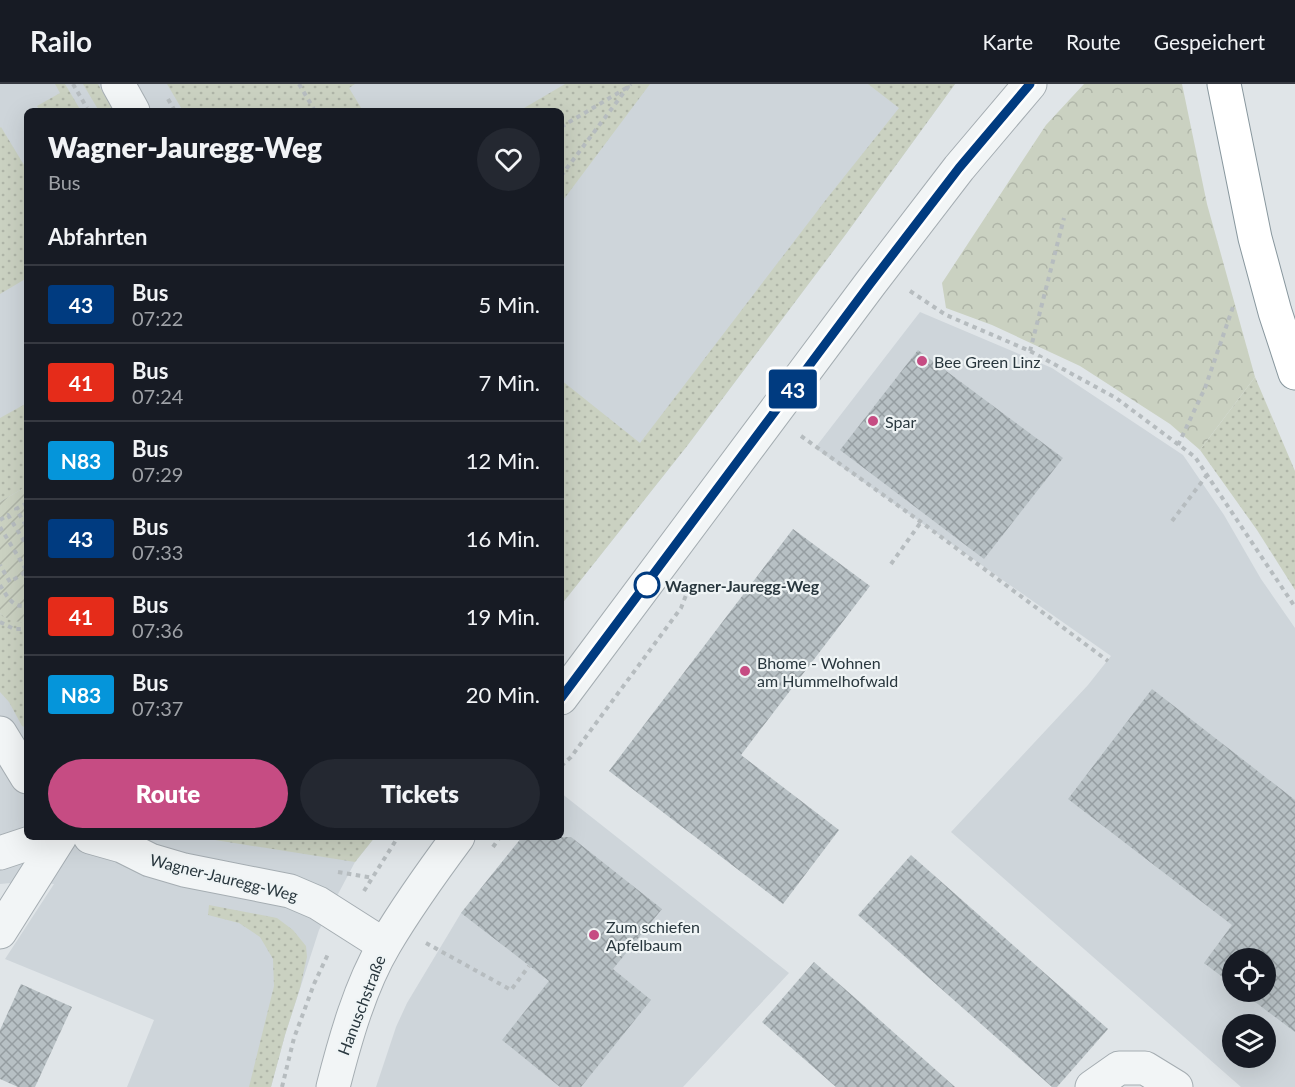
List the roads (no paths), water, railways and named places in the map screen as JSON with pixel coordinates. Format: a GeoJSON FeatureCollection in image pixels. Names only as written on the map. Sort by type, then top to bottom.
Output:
{"type":"FeatureCollection","features":[{"type":"Feature","properties":{"kind":"highway"},"geometry":{"type":"LineString","coordinates":[[1224,84],[1255,238],[1275,312],[1295,373]]}},
{"type":"Feature","properties":{"kind":"street"},"geometry":{"type":"LineString","coordinates":[[118,84],[132,108]]}},
{"type":"Feature","properties":{"kind":"street"},"geometry":{"type":"LineString","coordinates":[[564,694],[870,284],[959,168],[1029,84]]}},
{"type":"Feature","properties":{"kind":"street"},"geometry":{"type":"LineString","coordinates":[[0,733],[24,772]]}},
{"type":"Feature","properties":{"kind":"street"},"geometry":{"type":"LineString","coordinates":[[0,853],[39,840]]}},
{"type":"Feature","properties":{"kind":"street"},"geometry":{"type":"LineString","coordinates":[[0,932],[58,840]]}},
{"type":"Feature","properties":{"kind":"street","name":"Wagner-Jauregg-Weg"},"geometry":{"type":"LineString","coordinates":[[101,840],[122,846],[150,860],[184,870],[290,891],[318,903],[384,945]]}},
{"type":"Feature","properties":{"kind":"street","name":"Hanuschstraße"},"geometry":{"type":"LineString","coordinates":[[333,1087],[354,1013],[384,945],[456,840]]}},
{"type":"Feature","properties":{"kind":"street"},"geometry":{"type":"LineString","coordinates":[[1092,1087],[1119,1068],[1145,1068],[1176,1087]]}},
{"type":"Feature","properties":{"kind":"place","name":"Bee Green Linz"},"geometry":{"type":"Point","coordinates":[922,361]}},
{"type":"Feature","properties":{"kind":"place","name":"Spar"},"geometry":{"type":"Point","coordinates":[873,421]}},
{"type":"Feature","properties":{"kind":"place","name":"Wagner-Jauregg-Weg"},"geometry":{"type":"Point","coordinates":[647,585]}},
{"type":"Feature","properties":{"kind":"place","name":"Bhome - Wohnen am Hummelhofwald"},"geometry":{"type":"Point","coordinates":[745,671]}},
{"type":"Feature","properties":{"kind":"place","name":"Zum schiefen Apfelbaum"},"geometry":{"type":"Point","coordinates":[594,935]}}]}
